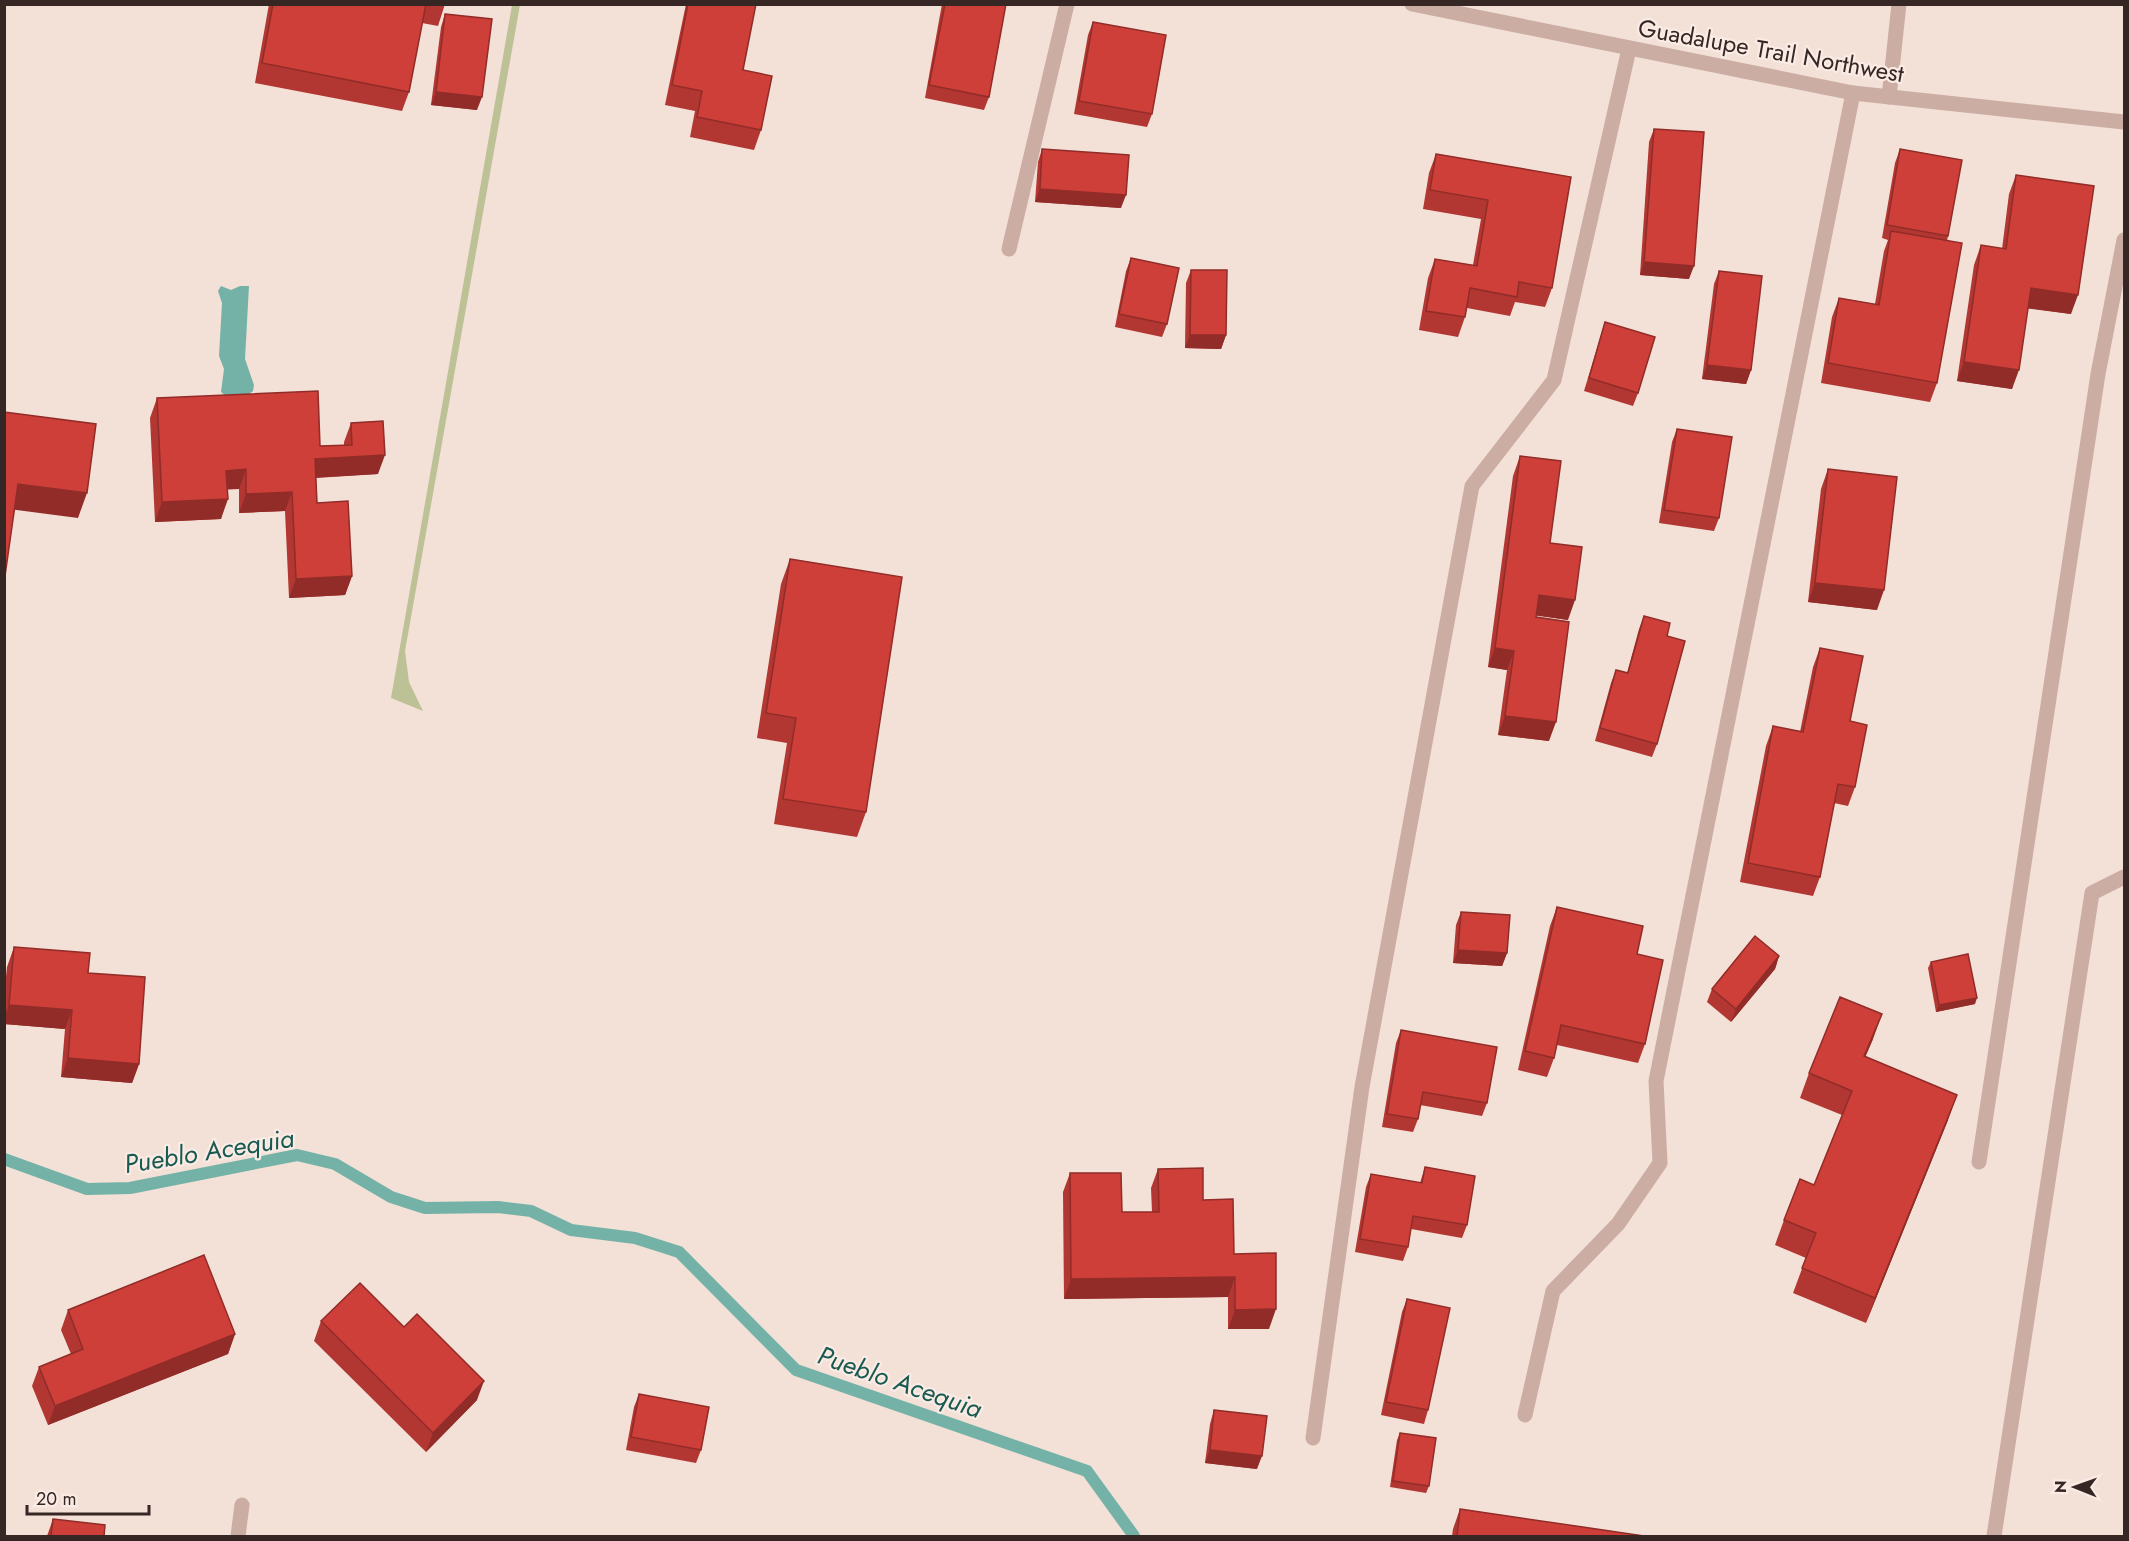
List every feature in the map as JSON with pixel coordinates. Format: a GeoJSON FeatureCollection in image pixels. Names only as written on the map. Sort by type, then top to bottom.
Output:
{"type":"FeatureCollection","features":[{"type":"Feature","properties":{"kind":"street"},"geometry":{"type":"LineString","coordinates":[[1009,249],[1067,4]]}},
{"type":"Feature","properties":{"kind":"street","name":"Guadalupe Trail Northwest"},"geometry":{"type":"LineString","coordinates":[[1412,4],[1853,93],[2124,122]]}},
{"type":"Feature","properties":{"kind":"street"},"geometry":{"type":"LineString","coordinates":[[1889,97],[1899,4]]}},
{"type":"Feature","properties":{"kind":"street"},"geometry":{"type":"LineString","coordinates":[[1313,1438],[1362,1087],[1472,486],[1554,380],[1629,49]]}},
{"type":"Feature","properties":{"kind":"street"},"geometry":{"type":"LineString","coordinates":[[1525,1415],[1553,1291],[1618,1224],[1660,1162],[1656,1081],[1853,93]]}},
{"type":"Feature","properties":{"kind":"street"},"geometry":{"type":"LineString","coordinates":[[1979,1162],[2098,374],[2124,240]]}},
{"type":"Feature","properties":{"kind":"street"},"geometry":{"type":"LineString","coordinates":[[1994,1536],[2092,893],[2124,877]]}},
{"type":"Feature","properties":{"kind":"street"},"geometry":{"type":"LineString","coordinates":[[238,1536],[242,1505]]}},
{"type":"Feature","properties":{"kind":"green space"},"geometry":{"type":"Polygon","coordinates":[[[512,5],[520,5],[405,651],[409,682],[423,711],[391,698],[512,5]]]}},
{"type":"Feature","properties":{"kind":"water"},"geometry":{"type":"Polygon","coordinates":[[[221,286],[231,290],[240,286],[249,286],[245,359],[254,385],[253,391],[246,396],[227,397],[221,392],[224,369],[219,356],[222,303],[218,291],[221,286]]]}},
{"type":"Feature","properties":{"kind":"building"},"geometry":{"type":"Polygon","coordinates":[[[273,4],[426,4],[409,92],[262,63],[273,4]]]}},
{"type":"Feature","properties":{"kind":"building"},"geometry":{"type":"Polygon","coordinates":[[[688,4],[756,4],[743,70],[772,76],[761,130],[697,117],[702,91],[672,85],[688,4]]]}},
{"type":"Feature","properties":{"kind":"building"},"geometry":{"type":"Polygon","coordinates":[[[945,4],[1006,4],[989,97],[929,85],[945,4]]]}},
{"type":"Feature","properties":{"kind":"building"},"geometry":{"type":"Polygon","coordinates":[[[445,14],[492,19],[482,97],[436,92],[445,14]]]}},
{"type":"Feature","properties":{"kind":"building"},"geometry":{"type":"Polygon","coordinates":[[[1093,22],[1166,35],[1152,114],[1079,101],[1093,22]]]}},
{"type":"Feature","properties":{"kind":"building"},"geometry":{"type":"Polygon","coordinates":[[[1654,129],[1704,132],[1694,266],[1644,262],[1654,129]]]}},
{"type":"Feature","properties":{"kind":"building"},"geometry":{"type":"Polygon","coordinates":[[[1042,149],[1129,155],[1126,195],[1040,189],[1042,149]]]}},
{"type":"Feature","properties":{"kind":"building"},"geometry":{"type":"Polygon","coordinates":[[[1900,149],[1962,160],[1948,236],[1887,225],[1900,149]]]}},
{"type":"Feature","properties":{"kind":"building"},"geometry":{"type":"Polygon","coordinates":[[[1436,154],[1571,177],[1552,288],[1519,282],[1517,297],[1470,288],[1465,317],[1426,311],[1435,259],[1477,266],[1488,200],[1430,190],[1436,154]]]}},
{"type":"Feature","properties":{"kind":"building"},"geometry":{"type":"Polygon","coordinates":[[[2016,175],[2094,186],[2078,295],[2031,288],[2019,370],[1964,362],[1981,245],[2006,249],[2016,175]]]}},
{"type":"Feature","properties":{"kind":"building"},"geometry":{"type":"Polygon","coordinates":[[[1891,231],[1962,243],[1937,383],[1828,363],[1839,298],[1879,305],[1891,231]]]}},
{"type":"Feature","properties":{"kind":"building"},"geometry":{"type":"Polygon","coordinates":[[[1131,258],[1179,268],[1167,324],[1119,314],[1131,258]]]}},
{"type":"Feature","properties":{"kind":"building"},"geometry":{"type":"Polygon","coordinates":[[[1191,270],[1227,270],[1226,335],[1190,335],[1191,270]]]}},
{"type":"Feature","properties":{"kind":"building"},"geometry":{"type":"Polygon","coordinates":[[[1719,271],[1762,276],[1751,370],[1707,365],[1719,271]]]}},
{"type":"Feature","properties":{"kind":"building"},"geometry":{"type":"Polygon","coordinates":[[[1605,322],[1655,337],[1638,393],[1589,378],[1605,322]]]}},
{"type":"Feature","properties":{"kind":"building"},"geometry":{"type":"Polygon","coordinates":[[[318,391],[320,446],[352,445],[351,423],[383,421],[385,455],[315,459],[317,503],[348,501],[352,576],[296,579],[292,492],[246,494],[246,469],[226,471],[228,499],[162,502],[157,398],[318,391]]]}},
{"type":"Feature","properties":{"kind":"building"},"geometry":{"type":"Polygon","coordinates":[[[4,412],[96,424],[87,493],[18,484],[4,583],[4,412]]]}},
{"type":"Feature","properties":{"kind":"building"},"geometry":{"type":"Polygon","coordinates":[[[1677,429],[1732,437],[1719,518],[1664,510],[1677,429]]]}},
{"type":"Feature","properties":{"kind":"building"},"geometry":{"type":"Polygon","coordinates":[[[1520,456],[1561,461],[1550,543],[1582,547],[1575,600],[1539,595],[1536,617],[1569,622],[1556,722],[1505,716],[1514,651],[1495,648],[1520,456]]]}},
{"type":"Feature","properties":{"kind":"building"},"geometry":{"type":"Polygon","coordinates":[[[1828,469],[1897,477],[1884,590],[1815,583],[1828,469]]]}},
{"type":"Feature","properties":{"kind":"building"},"geometry":{"type":"Polygon","coordinates":[[[790,559],[902,577],[866,812],[783,799],[796,718],[766,713],[790,559]]]}},
{"type":"Feature","properties":{"kind":"building"},"geometry":{"type":"Polygon","coordinates":[[[1644,616],[1670,623],[1667,636],[1685,641],[1657,744],[1600,728],[1616,670],[1628,673],[1644,616]]]}},
{"type":"Feature","properties":{"kind":"building"},"geometry":{"type":"Polygon","coordinates":[[[1820,648],[1863,656],[1850,721],[1867,725],[1855,787],[1838,784],[1820,877],[1748,863],[1773,726],[1803,732],[1820,648]]]}},
{"type":"Feature","properties":{"kind":"building"},"geometry":{"type":"Polygon","coordinates":[[[1557,907],[1643,926],[1637,954],[1663,960],[1645,1044],[1561,1025],[1554,1058],[1525,1051],[1557,907]]]}},
{"type":"Feature","properties":{"kind":"building"},"geometry":{"type":"Polygon","coordinates":[[[1461,912],[1510,915],[1507,953],[1458,950],[1461,912]]]}},
{"type":"Feature","properties":{"kind":"building"},"geometry":{"type":"Polygon","coordinates":[[[1755,936],[1779,956],[1736,1009],[1712,989],[1755,936]]]}},
{"type":"Feature","properties":{"kind":"building"},"geometry":{"type":"Polygon","coordinates":[[[14,947],[90,953],[88,973],[145,977],[139,1064],[68,1058],[72,1010],[9,1005],[14,947]]]}},
{"type":"Feature","properties":{"kind":"building"},"geometry":{"type":"Polygon","coordinates":[[[1968,954],[1977,998],[1939,1005],[1931,962],[1968,954]]]}},
{"type":"Feature","properties":{"kind":"building"},"geometry":{"type":"Polygon","coordinates":[[[1840,997],[1882,1014],[1864,1056],[1957,1095],[1875,1298],[1802,1268],[1816,1233],[1784,1220],[1800,1179],[1814,1185],[1852,1091],[1809,1073],[1840,997]]]}},
{"type":"Feature","properties":{"kind":"building"},"geometry":{"type":"Polygon","coordinates":[[[1401,1030],[1497,1047],[1487,1103],[1423,1092],[1418,1119],[1387,1114],[1401,1030]]]}},
{"type":"Feature","properties":{"kind":"building"},"geometry":{"type":"Polygon","coordinates":[[[1425,1167],[1475,1176],[1467,1225],[1413,1216],[1408,1247],[1360,1239],[1371,1174],[1422,1183],[1425,1167]]]}},
{"type":"Feature","properties":{"kind":"building"},"geometry":{"type":"Polygon","coordinates":[[[1203,1168],[1203,1200],[1233,1199],[1234,1254],[1276,1253],[1276,1309],[1235,1310],[1235,1277],[1071,1279],[1070,1173],[1121,1173],[1122,1212],[1159,1212],[1158,1169],[1203,1168]]]}},
{"type":"Feature","properties":{"kind":"building"},"geometry":{"type":"Polygon","coordinates":[[[204,1255],[235,1334],[55,1406],[39,1367],[83,1349],[68,1310],[204,1255]]]}},
{"type":"Feature","properties":{"kind":"building"},"geometry":{"type":"Polygon","coordinates":[[[360,1283],[404,1327],[417,1314],[484,1381],[433,1433],[321,1321],[360,1283]]]}},
{"type":"Feature","properties":{"kind":"building"},"geometry":{"type":"Polygon","coordinates":[[[1407,1299],[1450,1308],[1428,1410],[1386,1402],[1407,1299]]]}},
{"type":"Feature","properties":{"kind":"building"},"geometry":{"type":"Polygon","coordinates":[[[639,1394],[709,1407],[701,1450],[631,1437],[639,1394]]]}},
{"type":"Feature","properties":{"kind":"building"},"geometry":{"type":"Polygon","coordinates":[[[1214,1410],[1267,1416],[1262,1456],[1210,1450],[1214,1410]]]}},
{"type":"Feature","properties":{"kind":"building"},"geometry":{"type":"Polygon","coordinates":[[[1400,1433],[1436,1438],[1429,1486],[1393,1481],[1400,1433]]]}},
{"type":"Feature","properties":{"kind":"building"},"geometry":{"type":"Polygon","coordinates":[[[1460,1509],[1644,1536],[1457,1536],[1460,1509]]]}},
{"type":"Feature","properties":{"kind":"building"},"geometry":{"type":"Polygon","coordinates":[[[53,1519],[105,1525],[104,1536],[51,1536],[53,1519]]]}},
{"type":"Feature","properties":{"kind":"waterway","name":"Pueblo Acequia"},"geometry":{"type":"LineString","coordinates":[[4,1159],[87,1189],[130,1188],[297,1155],[335,1164],[391,1197],[425,1208],[498,1207],[531,1211],[571,1230],[635,1238],[679,1252],[796,1370],[1087,1471],[1134,1536]]}}]}
